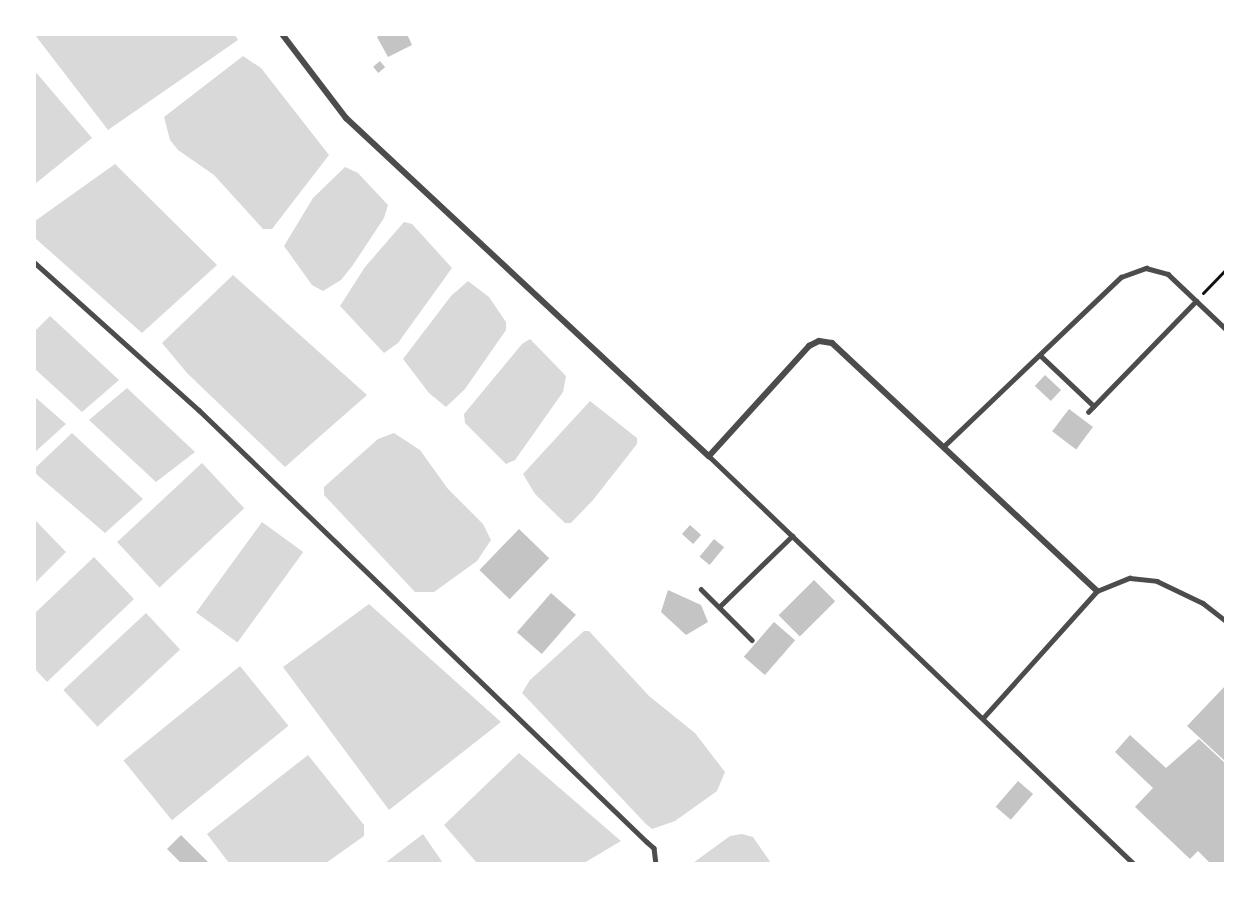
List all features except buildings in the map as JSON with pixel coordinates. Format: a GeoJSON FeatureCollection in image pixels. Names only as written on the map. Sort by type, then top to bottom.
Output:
{"type":"FeatureCollection","features":[{"type":"Feature","properties":{"kind":"street"},"geometry":{"type":"LineString","coordinates":[[282,34],[346,118],[709,456],[808,346],[819,341],[832,343],[1097,591]]}},
{"type":"Feature","properties":{"kind":"lane"},"geometry":{"type":"LineString","coordinates":[[34,262],[199,410],[654,848],[656,864]]}},
{"type":"Feature","properties":{"kind":"lane"},"geometry":{"type":"LineString","coordinates":[[943,447],[1121,277],[1146,268],[1168,274],[1226,330]]}},
{"type":"Feature","properties":{"kind":"lane"},"geometry":{"type":"LineString","coordinates":[[1088,412],[1196,301]]}},
{"type":"Feature","properties":{"kind":"lane"},"geometry":{"type":"LineString","coordinates":[[1040,355],[1094,406]]}},
{"type":"Feature","properties":{"kind":"lane"},"geometry":{"type":"LineString","coordinates":[[709,456],[1134,864]]}},
{"type":"Feature","properties":{"kind":"lane"},"geometry":{"type":"LineString","coordinates":[[719,607],[792,536]]}},
{"type":"Feature","properties":{"kind":"lane"},"geometry":{"type":"LineString","coordinates":[[983,718],[1097,591],[1130,578],[1157,581],[1203,603],[1226,621]]}},
{"type":"Feature","properties":{"kind":"lane"},"geometry":{"type":"LineString","coordinates":[[701,589],[752,640]]}},
{"type":"Feature","properties":{"kind":"path"},"geometry":{"type":"LineString","coordinates":[[1196,301],[1226,269]]}},
{"type":"Feature","properties":{"kind":"shaded area"},"geometry":{"type":"Polygon","coordinates":[[[35,35],[235,35],[238,40],[108,130],[35,35]]]}},
{"type":"Feature","properties":{"kind":"shaded area"},"geometry":{"type":"Polygon","coordinates":[[[243,56],[261,68],[329,155],[272,229],[263,229],[214,175],[178,150],[170,140],[164,117],[243,56]]]}},
{"type":"Feature","properties":{"kind":"shaded area"},"geometry":{"type":"Polygon","coordinates":[[[34,70],[92,138],[35,184],[34,184],[34,70]]]}},
{"type":"Feature","properties":{"kind":"shaded area"},"geometry":{"type":"Polygon","coordinates":[[[115,164],[217,265],[142,333],[35,238],[35,221],[115,164]]]}},
{"type":"Feature","properties":{"kind":"shaded area"},"geometry":{"type":"Polygon","coordinates":[[[345,167],[358,173],[388,205],[384,218],[353,265],[341,280],[323,291],[312,285],[284,246],[313,198],[345,167]]]}},
{"type":"Feature","properties":{"kind":"shaded area"},"geometry":{"type":"Polygon","coordinates":[[[404,222],[412,224],[452,268],[398,343],[384,353],[340,306],[365,267],[404,222]]]}},
{"type":"Feature","properties":{"kind":"shaded area"},"geometry":{"type":"Polygon","coordinates":[[[233,275],[367,395],[285,467],[187,373],[162,343],[233,275]]]}},
{"type":"Feature","properties":{"kind":"shaded area"},"geometry":{"type":"Polygon","coordinates":[[[468,281],[489,297],[506,322],[506,330],[465,389],[446,407],[429,393],[403,359],[451,296],[468,281]]]}},
{"type":"Feature","properties":{"kind":"shaded area"},"geometry":{"type":"Polygon","coordinates":[[[50,316],[119,380],[82,412],[35,369],[35,331],[50,316]]]}},
{"type":"Feature","properties":{"kind":"shaded area"},"geometry":{"type":"Polygon","coordinates":[[[530,339],[566,376],[563,392],[515,460],[506,464],[465,423],[464,414],[522,344],[530,339]]]}},
{"type":"Feature","properties":{"kind":"shaded area"},"geometry":{"type":"Polygon","coordinates":[[[127,388],[195,452],[156,482],[89,420],[127,388]]]}},
{"type":"Feature","properties":{"kind":"shaded area"},"geometry":{"type":"Polygon","coordinates":[[[35,397],[66,424],[34,452],[35,397]]]}},
{"type":"Feature","properties":{"kind":"shaded area"},"geometry":{"type":"Polygon","coordinates":[[[590,401],[637,438],[637,444],[593,500],[571,523],[565,523],[535,494],[523,474],[590,401]]]}},
{"type":"Feature","properties":{"kind":"shaded area"},"geometry":{"type":"Polygon","coordinates":[[[72,433],[143,499],[105,533],[35,473],[35,468],[72,433]]]}},
{"type":"Feature","properties":{"kind":"shaded area"},"geometry":{"type":"Polygon","coordinates":[[[394,433],[420,450],[448,489],[483,524],[491,540],[477,561],[434,592],[415,592],[324,495],[324,487],[378,439],[394,433]]]}},
{"type":"Feature","properties":{"kind":"shaded area"},"geometry":{"type":"Polygon","coordinates":[[[202,463],[244,508],[159,587],[117,542],[202,463]]]}},
{"type":"Feature","properties":{"kind":"shaded area"},"geometry":{"type":"Polygon","coordinates":[[[35,520],[66,552],[34,583],[35,520]]]}},
{"type":"Feature","properties":{"kind":"shaded area"},"geometry":{"type":"Polygon","coordinates":[[[262,522],[303,552],[237,643],[196,613],[262,522]]]}},
{"type":"Feature","properties":{"kind":"shaded area"},"geometry":{"type":"Polygon","coordinates":[[[94,557],[134,599],[47,682],[35,669],[35,613],[94,557]]]}},
{"type":"Feature","properties":{"kind":"shaded area"},"geometry":{"type":"Polygon","coordinates":[[[369,604],[501,722],[389,810],[283,667],[369,604]]]}},
{"type":"Feature","properties":{"kind":"shaded area"},"geometry":{"type":"Polygon","coordinates":[[[146,613],[180,650],[97,727],[63,690],[146,613]]]}},
{"type":"Feature","properties":{"kind":"shaded area"},"geometry":{"type":"Polygon","coordinates":[[[584,631],[589,631],[649,696],[695,733],[725,772],[717,791],[675,821],[652,829],[522,693],[530,680],[584,631]]]}},
{"type":"Feature","properties":{"kind":"shaded area"},"geometry":{"type":"Polygon","coordinates":[[[240,666],[288,726],[172,820],[123,760],[240,666]]]}},
{"type":"Feature","properties":{"kind":"shaded area"},"geometry":{"type":"Polygon","coordinates":[[[519,753],[621,841],[584,863],[477,863],[444,825],[519,753]]]}},
{"type":"Feature","properties":{"kind":"shaded area"},"geometry":{"type":"Polygon","coordinates":[[[308,755],[364,825],[364,836],[326,863],[229,863],[207,834],[308,755]]]}},
{"type":"Feature","properties":{"kind":"shaded area"},"geometry":{"type":"Polygon","coordinates":[[[423,834],[443,863],[385,863],[423,834]]]}},
{"type":"Feature","properties":{"kind":"shaded area"},"geometry":{"type":"Polygon","coordinates":[[[742,834],[753,837],[771,863],[693,863],[730,836],[742,834]]]}}]}
